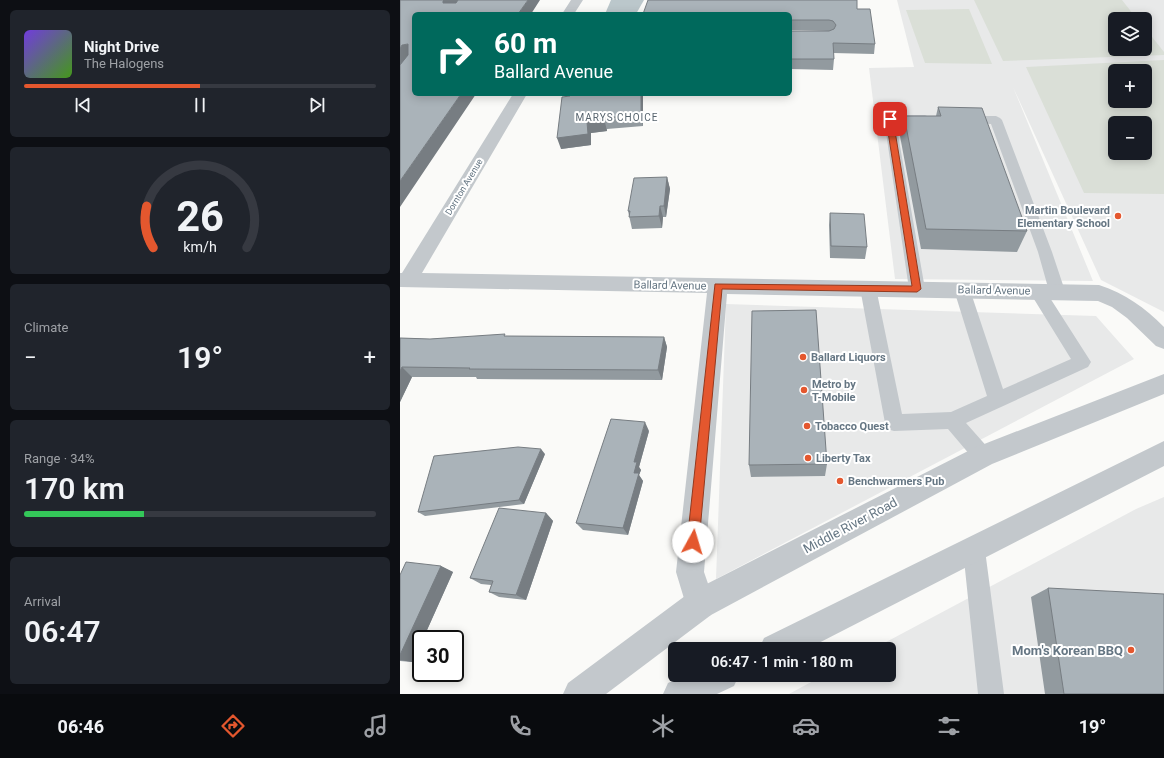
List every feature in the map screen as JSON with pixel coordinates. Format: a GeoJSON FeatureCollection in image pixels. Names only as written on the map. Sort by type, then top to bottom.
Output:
{"type":"FeatureCollection","features":[{"type":"Feature","properties":{"kind":"street"},"geometry":{"type":"LineString","coordinates":[[569,12],[577,0]]}},
{"type":"Feature","properties":{"kind":"street","name":"Dornton Avenue"},"geometry":{"type":"LineString","coordinates":[[404,280],[519,96]]}},
{"type":"Feature","properties":{"kind":"street","name":"Ballard Avenue"},"geometry":{"type":"LineString","coordinates":[[404,280],[1057,291],[1099,293],[1115,298],[1129,306],[1164,340]]}},
{"type":"Feature","properties":{"kind":"street"},"geometry":{"type":"LineString","coordinates":[[700,604],[690,572],[718,286]]}},
{"type":"Feature","properties":{"kind":"street","name":"Middle River Road"},"geometry":{"type":"LineString","coordinates":[[579,694],[700,604],[983,456],[1164,384]]}},
{"type":"Feature","properties":{"kind":"street"},"geometry":{"type":"LineString","coordinates":[[789,642],[1160,458]]}},
{"type":"Feature","properties":{"kind":"street"},"geometry":{"type":"LineString","coordinates":[[679,694],[707,682]]}},
{"type":"Feature","properties":{"kind":"lane"},"geometry":{"type":"LineString","coordinates":[[917,289],[890,119],[935,119]]}},
{"type":"Feature","properties":{"kind":"lane"},"geometry":{"type":"LineString","coordinates":[[950,120],[996,120],[1045,252],[1057,291]]}},
{"type":"Feature","properties":{"kind":"lane"},"geometry":{"type":"LineString","coordinates":[[868,288],[894,423],[952,420],[1082,362],[1037,291]]}},
{"type":"Feature","properties":{"kind":"lane"},"geometry":{"type":"LineString","coordinates":[[962,290],[997,400]]}},
{"type":"Feature","properties":{"kind":"lane"},"geometry":{"type":"LineString","coordinates":[[952,420],[983,456]]}},
{"type":"Feature","properties":{"kind":"lane"},"geometry":{"type":"LineString","coordinates":[[974,550],[991,694]]}},
{"type":"Feature","properties":{"kind":"shaded area"},"geometry":{"type":"Polygon","coordinates":[[[611,0],[644,0],[637,12],[606,12],[611,0]]]}},
{"type":"Feature","properties":{"kind":"shaded area"},"geometry":{"type":"Polygon","coordinates":[[[897,0],[1164,0],[1164,312],[1101,280],[1013,87],[1093,281],[895,279],[869,68],[914,67],[897,0]]]}},
{"type":"Feature","properties":{"kind":"shaded area"},"geometry":{"type":"Polygon","coordinates":[[[974,0],[1122,0],[1131,12],[1108,12],[1108,56],[1137,56],[1003,61],[974,0]]]}},
{"type":"Feature","properties":{"kind":"shaded area"},"geometry":{"type":"Polygon","coordinates":[[[969,9],[992,64],[925,63],[906,10],[969,9]]]}},
{"type":"Feature","properties":{"kind":"shaded area"},"geometry":{"type":"Polygon","coordinates":[[[1152,37],[1164,52],[1164,55],[1152,55],[1152,37]]]}},
{"type":"Feature","properties":{"kind":"shaded area"},"geometry":{"type":"Polygon","coordinates":[[[1164,60],[1164,194],[1084,193],[1026,67],[1164,60]]]}},
{"type":"Feature","properties":{"kind":"shaded area"},"geometry":{"type":"Polygon","coordinates":[[[726,304],[1096,316],[1134,359],[716,579],[726,304]]]}},
{"type":"Feature","properties":{"kind":"shaded area"},"geometry":{"type":"Polygon","coordinates":[[[1164,497],[1164,694],[789,694],[811,682],[896,682],[896,642],[886,642],[1136,509],[1164,497]]]}},
{"type":"Feature","properties":{"kind":"building"},"geometry":{"type":"Polygon","coordinates":[[[400,0],[444,0],[443,3],[456,3],[458,0],[528,0],[519,12],[412,12],[412,96],[460,96],[400,181],[400,65],[408,55],[408,44],[402,45],[400,48],[400,0]]]}},
{"type":"Feature","properties":{"kind":"building"},"geometry":{"type":"Polygon","coordinates":[[[648,0],[857,0],[857,9],[870,9],[875,44],[833,43],[834,59],[792,59],[792,31],[829,31],[834,29],[836,25],[833,21],[792,20],[792,12],[644,12],[648,0]]]}},
{"type":"Feature","properties":{"kind":"building"},"geometry":{"type":"Polygon","coordinates":[[[641,96],[641,115],[604,118],[604,120],[587,122],[588,134],[557,138],[562,97],[641,96]]]}},
{"type":"Feature","properties":{"kind":"building"},"geometry":{"type":"Polygon","coordinates":[[[938,107],[982,108],[1027,231],[926,229],[904,116],[941,116],[938,107]]]}},
{"type":"Feature","properties":{"kind":"building"},"geometry":{"type":"Polygon","coordinates":[[[667,177],[664,206],[660,206],[659,216],[629,217],[630,211],[628,211],[634,178],[667,177]]]}},
{"type":"Feature","properties":{"kind":"building"},"geometry":{"type":"Polygon","coordinates":[[[830,213],[864,214],[867,247],[831,246],[830,213]]]}},
{"type":"Feature","properties":{"kind":"building"},"geometry":{"type":"Polygon","coordinates":[[[816,310],[827,464],[749,465],[752,311],[816,310]]]}},
{"type":"Feature","properties":{"kind":"building"},"geometry":{"type":"Polygon","coordinates":[[[505,334],[504,336],[664,337],[658,370],[469,369],[470,368],[402,367],[400,371],[400,338],[430,339],[505,334]]]}},
{"type":"Feature","properties":{"kind":"building"},"geometry":{"type":"Polygon","coordinates":[[[611,419],[645,422],[634,462],[637,462],[634,473],[639,473],[623,528],[576,523],[611,419]]]}},
{"type":"Feature","properties":{"kind":"building"},"geometry":{"type":"Polygon","coordinates":[[[518,447],[541,449],[519,500],[418,512],[434,456],[518,447]]]}},
{"type":"Feature","properties":{"kind":"building"},"geometry":{"type":"Polygon","coordinates":[[[499,508],[546,513],[516,595],[489,592],[493,581],[470,578],[499,508]]]}},
{"type":"Feature","properties":{"kind":"building"},"geometry":{"type":"Polygon","coordinates":[[[406,562],[441,566],[400,655],[400,575],[406,562]]]}},
{"type":"Feature","properties":{"kind":"building"},"geometry":{"type":"Polygon","coordinates":[[[1048,588],[1164,594],[1164,694],[1064,694],[1048,588]]]}},
{"type":"Feature","properties":{"kind":"place","name":"Martin Boulevard Elementary School"},"geometry":{"type":"Point","coordinates":[1118,216]}},
{"type":"Feature","properties":{"kind":"place","name":"Ballard Liquors"},"geometry":{"type":"Point","coordinates":[803,357]}},
{"type":"Feature","properties":{"kind":"place","name":"Metro by T-Mobile"},"geometry":{"type":"Point","coordinates":[804,390]}},
{"type":"Feature","properties":{"kind":"place","name":"Tobacco Quest"},"geometry":{"type":"Point","coordinates":[807,426]}},
{"type":"Feature","properties":{"kind":"place","name":"Liberty Tax"},"geometry":{"type":"Point","coordinates":[808,458]}},
{"type":"Feature","properties":{"kind":"place","name":"Benchwarmers Pub"},"geometry":{"type":"Point","coordinates":[840,481]}},
{"type":"Feature","properties":{"kind":"place","name":"Mom's Korean BBQ"},"geometry":{"type":"Point","coordinates":[1131,650]}},
{"type":"Feature","properties":{"kind":"district","name":"MARYS CHOICE"},"geometry":{"type":"Point","coordinates":[617,117]}},
{"type":"Feature","properties":{"kind":"route"},"geometry":{"type":"LineString","coordinates":[[693,542],[718,286],[917,289],[890,119]]}}]}
